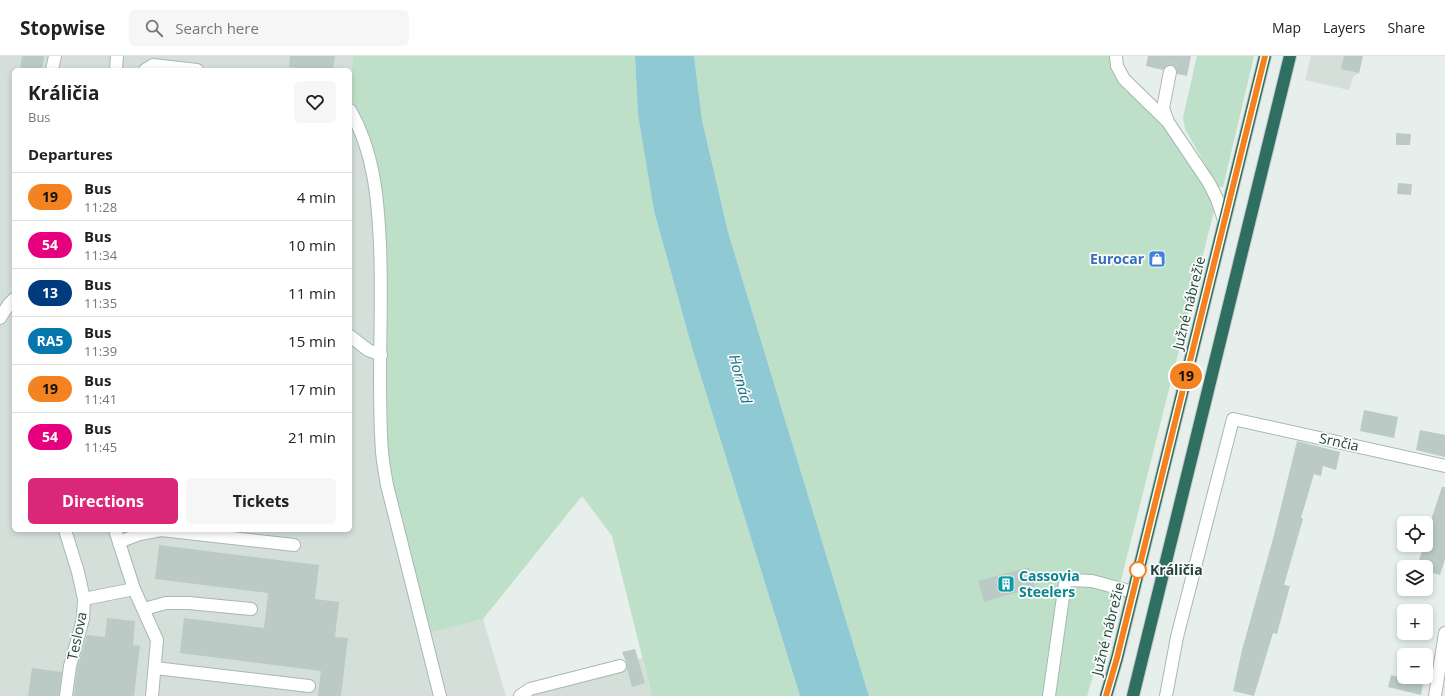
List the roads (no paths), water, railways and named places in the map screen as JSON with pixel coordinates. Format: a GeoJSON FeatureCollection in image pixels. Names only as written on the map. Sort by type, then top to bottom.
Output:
{"type":"FeatureCollection","features":[{"type":"Feature","properties":{"kind":"highway","name":"Južné nábrežie"},"geometry":{"type":"LineString","coordinates":[[1106,696],[1117,658],[1265,56]]}},
{"type":"Feature","properties":{"kind":"highway"},"geometry":{"type":"LineString","coordinates":[[1133,696],[1290,56]]}},
{"type":"Feature","properties":{"kind":"street"},"geometry":{"type":"LineString","coordinates":[[52,68],[55,56]]}},
{"type":"Feature","properties":{"kind":"street"},"geometry":{"type":"LineString","coordinates":[[116,68],[117,56]]}},
{"type":"Feature","properties":{"kind":"street"},"geometry":{"type":"LineString","coordinates":[[1116,56],[1117,66],[1124,79],[1168,122],[1209,183],[1217,199],[1224,220]]}},
{"type":"Feature","properties":{"kind":"street"},"geometry":{"type":"LineString","coordinates":[[148,68],[153,65],[179,68]]}},
{"type":"Feature","properties":{"kind":"street"},"geometry":{"type":"LineString","coordinates":[[1168,122],[1163,108],[1170,72]]}},
{"type":"Feature","properties":{"kind":"street"},"geometry":{"type":"LineString","coordinates":[[352,114],[365,142],[374,180],[379,211],[381,270],[382,453],[387,485],[440,696]]}},
{"type":"Feature","properties":{"kind":"street"},"geometry":{"type":"LineString","coordinates":[[0,318],[12,301]]}},
{"type":"Feature","properties":{"kind":"street"},"geometry":{"type":"LineString","coordinates":[[352,338],[368,350],[381,355]]}},
{"type":"Feature","properties":{"kind":"street","name":"Srnčia"},"geometry":{"type":"LineString","coordinates":[[1166,696],[1177,637],[1233,419],[1445,466]]}},
{"type":"Feature","properties":{"kind":"street","name":"Teslova"},"geometry":{"type":"LineString","coordinates":[[66,532],[78,572],[84,599],[83,619],[70,666],[66,696]]}},
{"type":"Feature","properties":{"kind":"street"},"geometry":{"type":"LineString","coordinates":[[150,532],[117,536],[134,589],[157,640],[152,696]]}},
{"type":"Feature","properties":{"kind":"street"},"geometry":{"type":"LineString","coordinates":[[179,532],[294,545]]}},
{"type":"Feature","properties":{"kind":"street"},"geometry":{"type":"LineString","coordinates":[[1049,696],[1065,583],[1068,580],[1092,581],[1133,592]]}},
{"type":"Feature","properties":{"kind":"street"},"geometry":{"type":"LineString","coordinates":[[84,599],[134,589]]}},
{"type":"Feature","properties":{"kind":"street"},"geometry":{"type":"LineString","coordinates":[[144,609],[166,603],[189,603],[251,609]]}},
{"type":"Feature","properties":{"kind":"street"},"geometry":{"type":"LineString","coordinates":[[1435,696],[1445,633]]}},
{"type":"Feature","properties":{"kind":"street"},"geometry":{"type":"LineString","coordinates":[[520,696],[530,689],[620,666]]}},
{"type":"Feature","properties":{"kind":"street"},"geometry":{"type":"LineString","coordinates":[[155,668],[309,686]]}},
{"type":"Feature","properties":{"kind":"water","name":"Hornád"},"geometry":{"type":"Polygon","coordinates":[[[635,56],[694,56],[702,120],[728,232],[869,696],[800,696],[692,348],[654,211],[638,115],[635,56]]]}},
{"type":"Feature","properties":{"kind":"tunnel"},"geometry":{"type":"LineString","coordinates":[[1170,72],[1174,56]]}},
{"type":"Feature","properties":{"kind":"place","name":"Eurocar"},"geometry":{"type":"Point","coordinates":[1157,259]}},
{"type":"Feature","properties":{"kind":"place","name":"Králičia"},"geometry":{"type":"Point","coordinates":[1138,570]}},
{"type":"Feature","properties":{"kind":"place","name":"Cassovia Steelers"},"geometry":{"type":"Point","coordinates":[1006,584]}}]}
